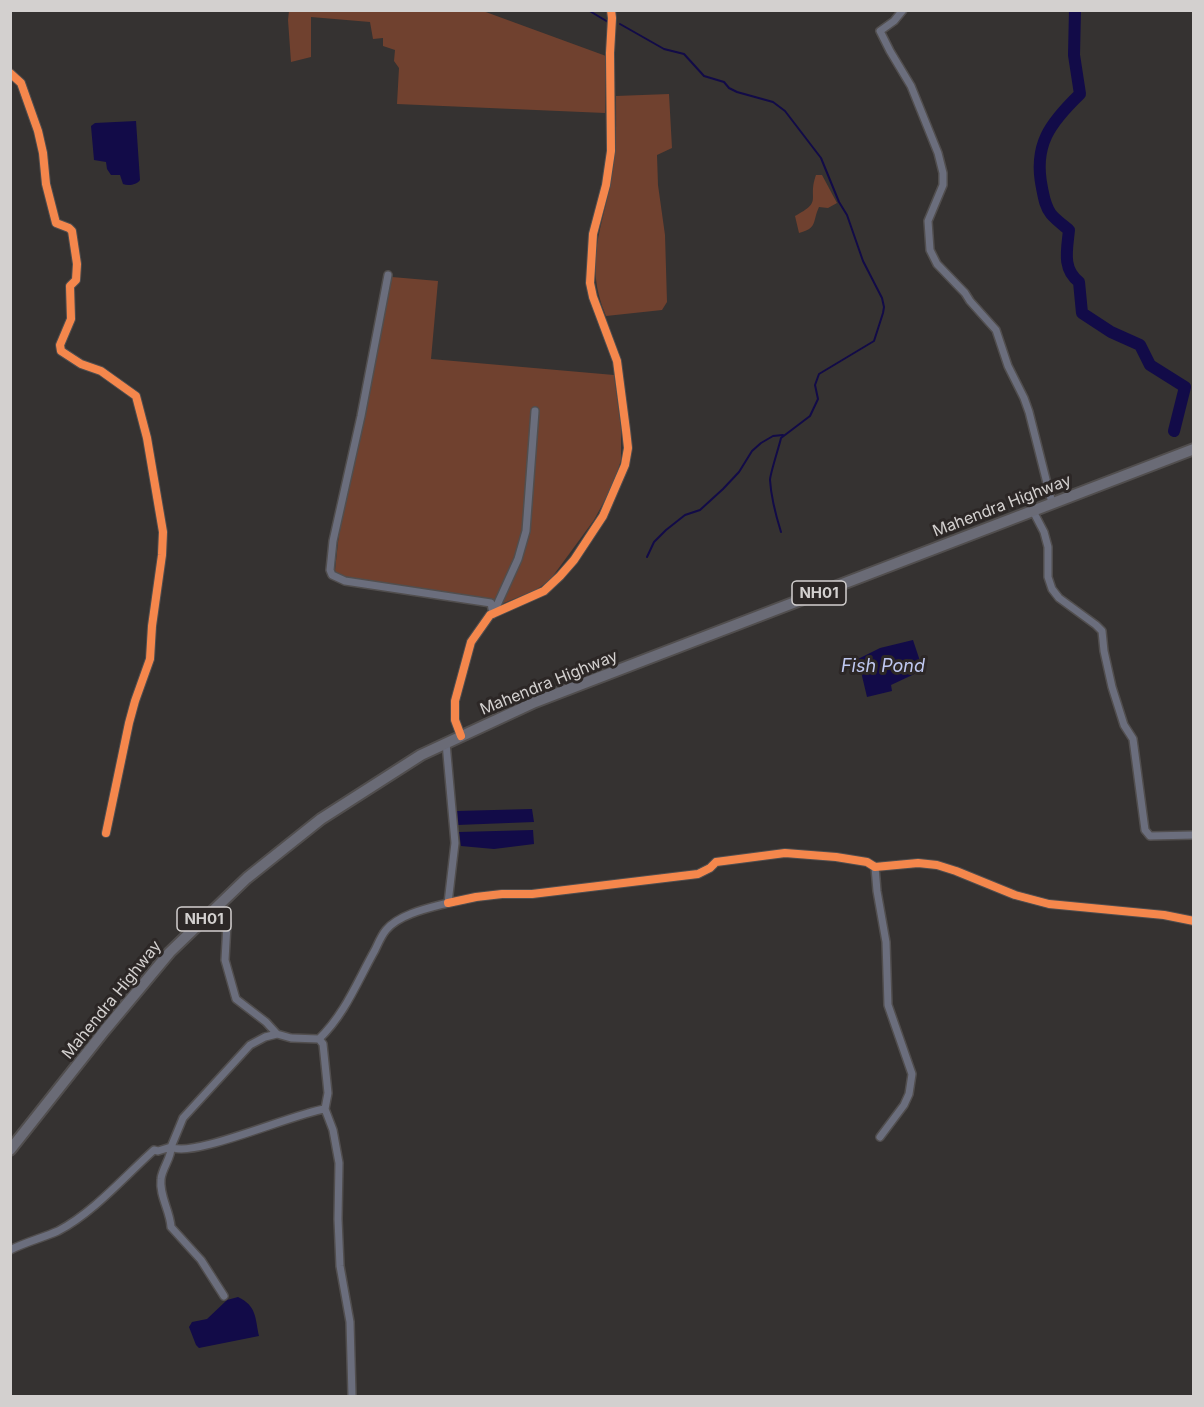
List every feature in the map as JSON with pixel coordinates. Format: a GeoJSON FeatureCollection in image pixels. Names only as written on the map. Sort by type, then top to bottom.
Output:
{"type":"FeatureCollection","features":[{"type":"Feature","properties":{"kind":"highway","name":"Mahendra Highway"},"geometry":{"type":"LineString","coordinates":[[10,1150],[170,952],[247,878],[321,819],[421,755],[535,702],[1194,449]]}},
{"type":"Feature","properties":{"kind":"street"},"geometry":{"type":"LineString","coordinates":[[493,614],[544,591],[561,576],[603,516],[625,465],[628,448],[617,361],[590,283],[593,234],[606,185],[611,151],[611,10]]}},
{"type":"Feature","properties":{"kind":"street"},"geometry":{"type":"LineString","coordinates":[[903,10],[894,21],[880,31],[918,103],[938,153],[943,173],[943,185],[928,221],[930,250],[937,264],[965,292],[969,301],[996,330],[1008,366],[1024,398],[1052,503]]}},
{"type":"Feature","properties":{"kind":"street"},"geometry":{"type":"LineString","coordinates":[[10,73],[21,83],[39,131],[46,184],[56,224],[72,231],[75,244],[76,276],[70,286],[71,319],[60,345],[61,351],[81,364],[101,371],[136,396],[147,438],[163,532],[161,574],[154,611],[150,659],[132,712],[106,833]]}},
{"type":"Feature","properties":{"kind":"street"},"geometry":{"type":"LineString","coordinates":[[388,275],[361,416],[333,541],[330,570],[332,576],[345,581],[491,603],[493,614]]}},
{"type":"Feature","properties":{"kind":"street"},"geometry":{"type":"LineString","coordinates":[[461,736],[454,720],[455,700],[471,642],[493,614],[518,559],[526,531],[535,411]]}},
{"type":"Feature","properties":{"kind":"street"},"geometry":{"type":"LineString","coordinates":[[1033,511],[1044,532],[1048,547],[1048,577],[1052,589],[1059,598],[1102,631],[1112,687],[1124,725],[1133,740],[1145,830],[1150,836],[1194,834]]}},
{"type":"Feature","properties":{"kind":"street"},"geometry":{"type":"LineString","coordinates":[[446,742],[455,843],[448,903]]}},
{"type":"Feature","properties":{"kind":"street"},"geometry":{"type":"LineString","coordinates":[[217,907],[226,924],[225,960],[236,999],[278,1034],[291,1038],[319,1039],[336,1022],[349,1002],[360,976],[386,929],[404,917],[448,903],[477,897],[532,894],[698,874],[716,862],[785,853],[836,857],[867,862],[875,867],[918,863],[937,865],[1015,895],[1049,904],[1164,915],[1194,921]]}},
{"type":"Feature","properties":{"kind":"street"},"geometry":{"type":"LineString","coordinates":[[875,867],[886,942],[888,1005],[912,1074],[909,1094],[904,1105],[880,1137]]}},
{"type":"Feature","properties":{"kind":"street"},"geometry":{"type":"LineString","coordinates":[[224,1296],[196,1254],[171,1227],[160,1187],[162,1171],[172,1151],[171,1147],[183,1118],[250,1045],[265,1037],[278,1034]]}},
{"type":"Feature","properties":{"kind":"street"},"geometry":{"type":"LineString","coordinates":[[319,1039],[323,1044],[328,1094],[325,1108],[333,1130],[339,1163],[340,1266],[350,1322],[352,1396]]}},
{"type":"Feature","properties":{"kind":"street"},"geometry":{"type":"LineString","coordinates":[[11,1249],[58,1231],[74,1220],[154,1150],[159,1151],[171,1147],[176,1150],[191,1149],[219,1142],[291,1116],[325,1108]]}},
{"type":"Feature","properties":{"kind":"shaded area"},"geometry":{"type":"Polygon","coordinates":[[[289,11],[483,11],[606,56],[605,113],[397,104],[399,68],[394,61],[395,50],[383,46],[383,38],[373,39],[370,22],[311,17],[311,57],[291,62],[289,11]]]}},
{"type":"Feature","properties":{"kind":"shaded area"},"geometry":{"type":"Polygon","coordinates":[[[669,94],[672,148],[657,155],[658,185],[665,235],[667,302],[662,310],[606,316],[599,296],[595,261],[614,165],[616,96],[669,94]]]}},
{"type":"Feature","properties":{"kind":"shaded area"},"geometry":{"type":"Polygon","coordinates":[[[816,175],[822,175],[837,203],[828,208],[819,207],[812,227],[799,233],[795,216],[812,203],[816,175]]]}},
{"type":"Feature","properties":{"kind":"shaded area"},"geometry":{"type":"Polygon","coordinates":[[[392,277],[438,281],[431,359],[614,375],[621,428],[621,460],[613,485],[594,520],[550,580],[536,590],[504,603],[347,580],[337,575],[335,570],[340,524],[392,277]]]}},
{"type":"Feature","properties":{"kind":"water"},"geometry":{"type":"Polygon","coordinates":[[[136,121],[140,180],[135,184],[125,185],[120,175],[111,175],[106,162],[94,160],[91,126],[95,123],[136,121]]]}},
{"type":"Feature","properties":{"kind":"water","name":"Fish Pond"},"geometry":{"type":"Polygon","coordinates":[[[913,640],[923,670],[891,685],[892,691],[867,697],[858,659],[880,648],[913,640]]]}},
{"type":"Feature","properties":{"kind":"water"},"geometry":{"type":"Polygon","coordinates":[[[532,809],[534,822],[457,825],[456,811],[532,809]]]}},
{"type":"Feature","properties":{"kind":"water"},"geometry":{"type":"Polygon","coordinates":[[[533,830],[534,844],[494,849],[461,846],[459,832],[533,830]]]}},
{"type":"Feature","properties":{"kind":"water"},"geometry":{"type":"Polygon","coordinates":[[[238,1297],[249,1304],[252,1309],[259,1336],[199,1348],[189,1327],[192,1322],[207,1319],[227,1300],[238,1297]]]}},
{"type":"Feature","properties":{"kind":"waterway"},"geometry":{"type":"LineString","coordinates":[[588,10],[608,22]]}},
{"type":"Feature","properties":{"kind":"waterway"},"geometry":{"type":"LineString","coordinates":[[1075,10],[1074,55],[1080,94],[1052,125],[1042,147],[1040,173],[1044,199],[1051,214],[1069,230],[1067,259],[1070,271],[1079,282],[1082,313],[1111,332],[1140,345],[1150,365],[1185,387],[1174,431]]}},
{"type":"Feature","properties":{"kind":"waterway"},"geometry":{"type":"LineString","coordinates":[[620,24],[664,49],[684,54],[704,76],[724,82],[737,92],[773,102],[785,111],[821,158],[839,202],[847,215],[863,261],[882,298],[883,313],[874,341],[819,374],[815,385],[818,399],[810,416],[781,438],[770,480],[781,532]]}},
{"type":"Feature","properties":{"kind":"waterway"},"geometry":{"type":"LineString","coordinates":[[647,557],[654,542],[666,530],[685,515],[700,510],[723,489],[739,472],[752,451],[773,436],[783,435]]}},
{"type":"Feature","properties":{"kind":"cycle path"},"geometry":{"type":"LineString","coordinates":[[461,736],[455,720],[455,701],[471,642],[490,615],[544,591],[574,560],[603,516],[625,465],[628,448],[617,361],[590,283],[593,234],[606,185],[611,151],[611,10]]}},
{"type":"Feature","properties":{"kind":"cycle path"},"geometry":{"type":"LineString","coordinates":[[10,73],[21,83],[38,131],[46,184],[56,223],[72,231],[77,264],[76,280],[70,286],[71,319],[60,345],[61,351],[81,364],[101,371],[136,396],[147,438],[163,532],[150,659],[129,723],[106,833]]}},
{"type":"Feature","properties":{"kind":"cycle path"},"geometry":{"type":"LineString","coordinates":[[448,903],[476,897],[532,894],[698,874],[716,862],[785,853],[836,857],[867,862],[875,867],[918,863],[937,865],[1015,895],[1049,904],[1164,915],[1194,921]]}}]}
